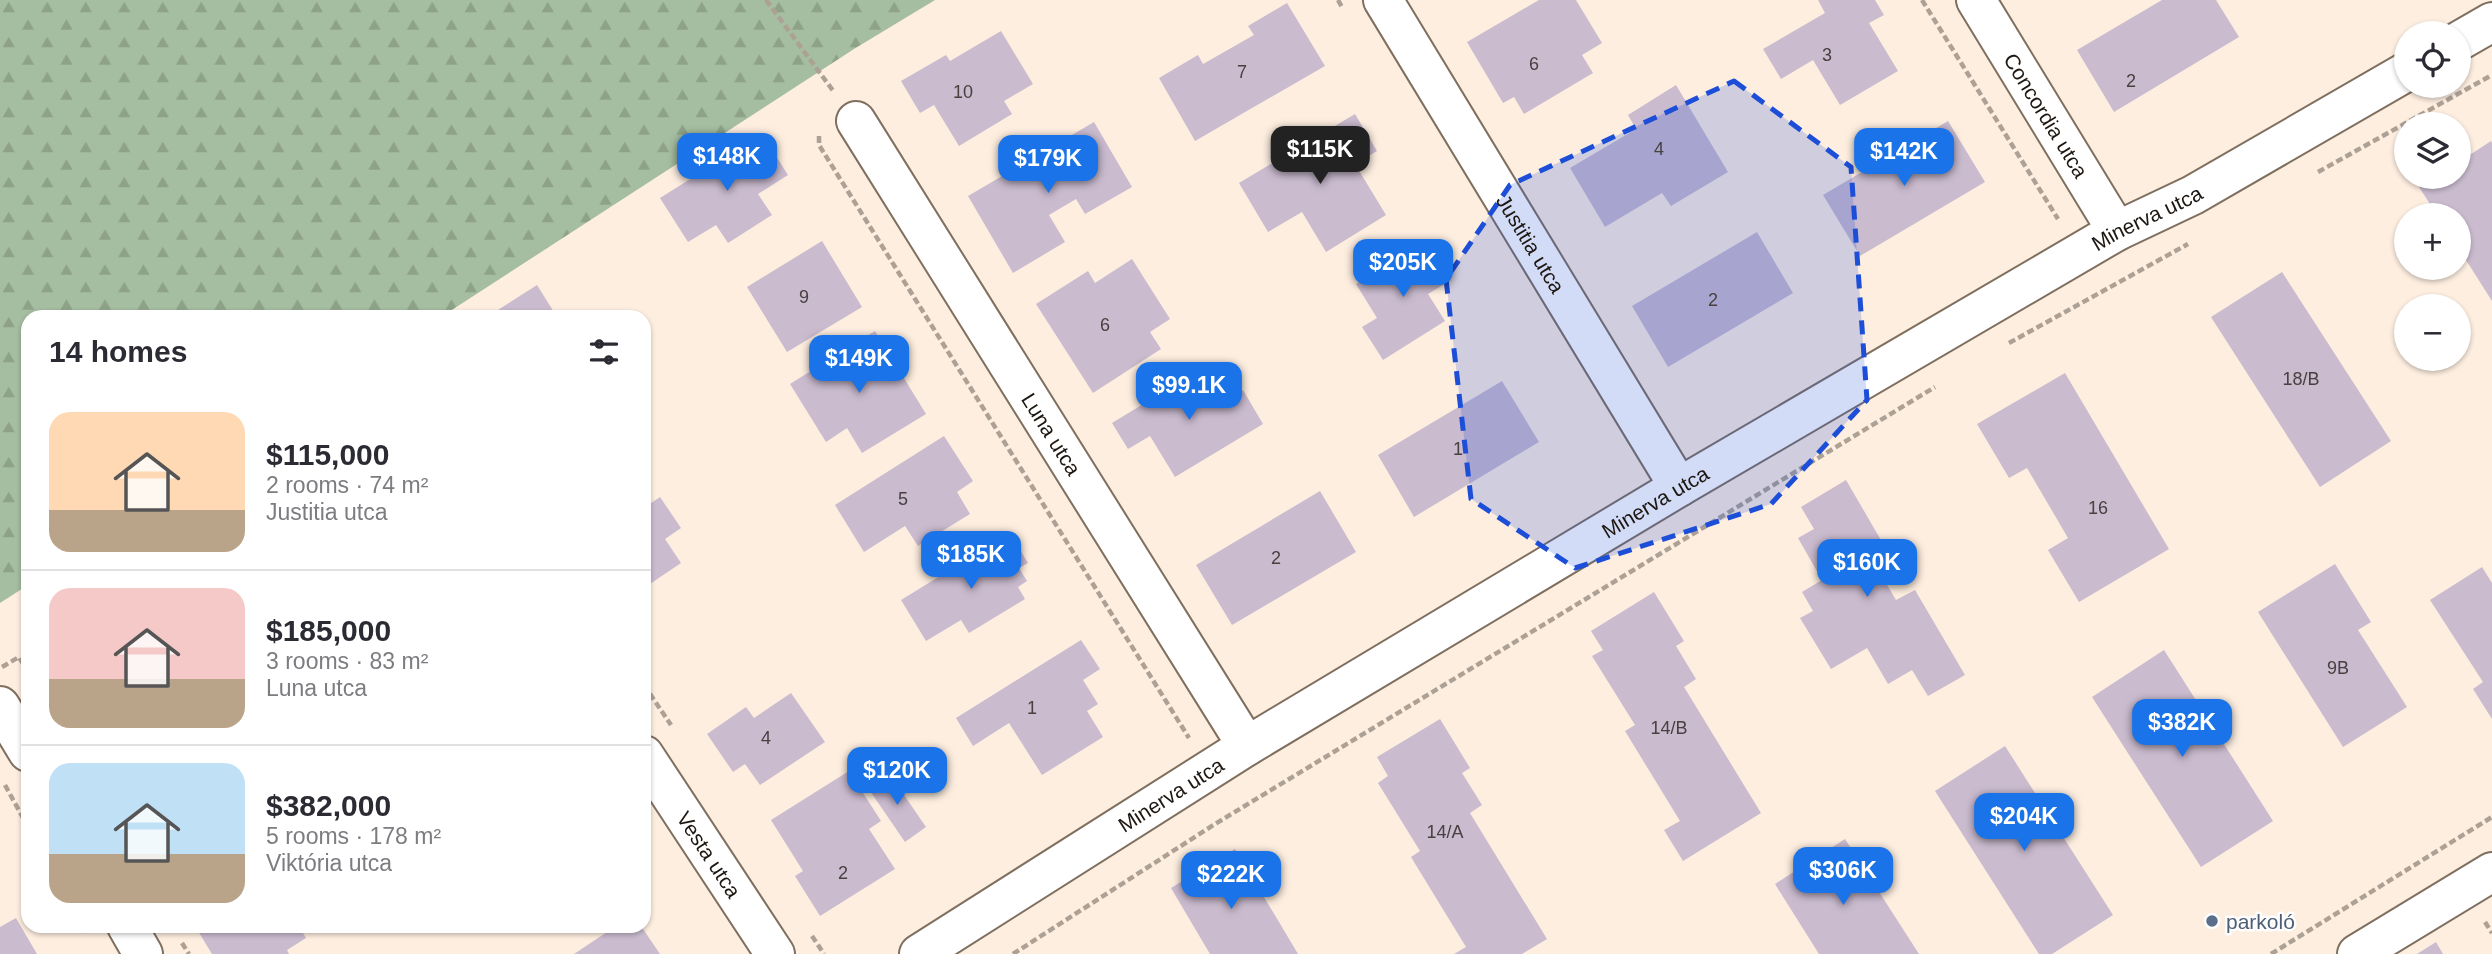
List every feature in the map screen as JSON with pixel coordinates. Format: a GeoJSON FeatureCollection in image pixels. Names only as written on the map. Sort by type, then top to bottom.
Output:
{"type":"FeatureCollection","features":[{"type":"Feature","properties":{"kind":"street","name":"Justitia utca"},"geometry":{"type":"LineString","coordinates":[[1383,0],[1679,486]]}},
{"type":"Feature","properties":{"kind":"street","name":"Concordia utca"},"geometry":{"type":"LineString","coordinates":[[1976,0],[2117,231]]}},
{"type":"Feature","properties":{"kind":"street"},"geometry":{"type":"LineString","coordinates":[[2471,34],[2492,22]]}},
{"type":"Feature","properties":{"kind":"street","name":"Minerva utca"},"geometry":{"type":"LineString","coordinates":[[919,954],[1247,746],[1679,486],[2117,231],[2193,195],[2394,79]]}},
{"type":"Feature","properties":{"kind":"street","name":"Luna utca"},"geometry":{"type":"LineString","coordinates":[[856,121],[1247,746]]}},
{"type":"Feature","properties":{"kind":"street"},"geometry":{"type":"LineString","coordinates":[[0,706],[21,740]]}},
{"type":"Feature","properties":{"kind":"street","name":"Vesta utca"},"geometry":{"type":"LineString","coordinates":[[651,766],[775,954]]}},
{"type":"Feature","properties":{"kind":"street"},"geometry":{"type":"LineString","coordinates":[[2357,954],[2492,872]]}},
{"type":"Feature","properties":{"kind":"street"},"geometry":{"type":"LineString","coordinates":[[131,933],[143,954]]}},
{"type":"Feature","properties":{"kind":"path"},"geometry":{"type":"LineString","coordinates":[[766,0],[811,61]]}},
{"type":"Feature","properties":{"kind":"path"},"geometry":{"type":"LineString","coordinates":[[1922,0],[2079,253]]}},
{"type":"Feature","properties":{"kind":"path"},"geometry":{"type":"LineString","coordinates":[[2310,177],[2492,75]]}},
{"type":"Feature","properties":{"kind":"path"},"geometry":{"type":"LineString","coordinates":[[819,145],[1209,770]]}},
{"type":"Feature","properties":{"kind":"path"},"geometry":{"type":"LineString","coordinates":[[2009,344],[2189,244]]}},
{"type":"Feature","properties":{"kind":"path"},"geometry":{"type":"LineString","coordinates":[[1013,954],[1214,824],[1939,384]]}},
{"type":"Feature","properties":{"kind":"path"},"geometry":{"type":"LineString","coordinates":[[0,669],[19,657],[21,661]]}},
{"type":"Feature","properties":{"kind":"path"},"geometry":{"type":"LineString","coordinates":[[0,776],[21,814]]}},
{"type":"Feature","properties":{"kind":"path"},"geometry":{"type":"LineString","coordinates":[[2272,954],[2492,817]]}},
{"type":"Feature","properties":{"kind":"highlighted area"},"geometry":{"type":"Polygon","coordinates":[[[1734,81],[1851,167],[1867,400],[1771,504],[1575,568],[1471,499],[1446,279],[1510,185],[1734,81]]]}},
{"type":"Feature","properties":{"kind":"green space"},"geometry":{"type":"Polygon","coordinates":[[[0,0],[935,0],[854,49],[452,310],[21,310],[21,590],[0,603],[0,0]]]}},
{"type":"Feature","properties":{"kind":"building"},"geometry":{"type":"Polygon","coordinates":[[[1539,0],[1576,0],[1602,43],[1582,55],[1593,73],[1524,114],[1514,97],[1503,103],[1467,42],[1539,0]]]}},
{"type":"Feature","properties":{"kind":"building"},"geometry":{"type":"Polygon","coordinates":[[[1818,0],[1875,0],[1884,15],[1869,23],[1898,71],[1840,105],[1813,60],[1781,79],[1763,49],[1825,13],[1818,0]]]}},
{"type":"Feature","properties":{"kind":"building"},"geometry":{"type":"Polygon","coordinates":[[[2162,0],[2216,0],[2239,37],[2114,112],[2077,50],[2162,0]]]}},
{"type":"Feature","properties":{"kind":"building"},"geometry":{"type":"Polygon","coordinates":[[[1287,3],[1325,66],[1195,141],[1159,78],[1198,55],[1203,64],[1254,35],[1248,26],[1287,3]]]}},
{"type":"Feature","properties":{"kind":"building"},"geometry":{"type":"Polygon","coordinates":[[[1001,31],[1033,84],[1004,101],[1012,114],[959,146],[934,105],[920,113],[901,81],[946,55],[950,61],[1001,31]]]}},
{"type":"Feature","properties":{"kind":"building"},"geometry":{"type":"Polygon","coordinates":[[[1676,85],[1728,172],[1671,206],[1662,193],[1605,227],[1570,168],[1636,129],[1628,115],[1676,85]]]}},
{"type":"Feature","properties":{"kind":"building"},"geometry":{"type":"Polygon","coordinates":[[[1355,114],[1377,151],[1355,164],[1386,215],[1326,252],[1302,212],[1268,232],[1239,183],[1355,114]]]}},
{"type":"Feature","properties":{"kind":"building"},"geometry":{"type":"Polygon","coordinates":[[[1948,121],[1985,182],[1860,256],[1823,195],[1948,121]]]}},
{"type":"Feature","properties":{"kind":"building"},"geometry":{"type":"Polygon","coordinates":[[[1094,122],[1132,187],[1085,214],[1076,199],[1049,215],[1065,242],[1013,273],[968,196],[1094,122]]]}},
{"type":"Feature","properties":{"kind":"building"},"geometry":{"type":"Polygon","coordinates":[[[762,134],[788,175],[758,194],[772,215],[728,243],[716,225],[688,242],[660,198],[762,134]]]}},
{"type":"Feature","properties":{"kind":"building"},"geometry":{"type":"Polygon","coordinates":[[[2491,141],[2492,301],[2471,268],[2471,203],[2429,203],[2420,189],[2471,189],[2471,154],[2491,141]]]}},
{"type":"Feature","properties":{"kind":"building"},"geometry":{"type":"Polygon","coordinates":[[[1757,232],[1793,293],[1668,367],[1632,306],[1757,232]]]}},
{"type":"Feature","properties":{"kind":"building"},"geometry":{"type":"Polygon","coordinates":[[[1425,240],[1451,280],[1428,294],[1445,321],[1383,360],[1362,327],[1377,318],[1356,284],[1425,240]]]}},
{"type":"Feature","properties":{"kind":"building"},"geometry":{"type":"Polygon","coordinates":[[[822,241],[862,307],[787,352],[747,287],[822,241]]]}},
{"type":"Feature","properties":{"kind":"building"},"geometry":{"type":"Polygon","coordinates":[[[1132,259],[1170,319],[1150,332],[1161,349],[1093,393],[1036,304],[1088,271],[1095,283],[1132,259]]]}},
{"type":"Feature","properties":{"kind":"building"},"geometry":{"type":"Polygon","coordinates":[[[2282,272],[2391,441],[2320,487],[2211,317],[2282,272]]]}},
{"type":"Feature","properties":{"kind":"building"},"geometry":{"type":"Polygon","coordinates":[[[537,285],[553,310],[498,310],[537,285]]]}},
{"type":"Feature","properties":{"kind":"building"},"geometry":{"type":"Polygon","coordinates":[[[875,331],[926,414],[862,453],[847,428],[826,442],[790,384],[875,331]]]}},
{"type":"Feature","properties":{"kind":"building"},"geometry":{"type":"Polygon","coordinates":[[[1204,367],[1225,402],[1243,390],[1263,424],[1175,477],[1150,436],[1128,449],[1112,423],[1204,367]]]}},
{"type":"Feature","properties":{"kind":"building"},"geometry":{"type":"Polygon","coordinates":[[[2065,373],[2169,549],[2079,602],[2048,550],[2068,538],[2027,468],[2009,478],[1977,424],[2065,373]]]}},
{"type":"Feature","properties":{"kind":"building"},"geometry":{"type":"Polygon","coordinates":[[[1502,381],[1539,442],[1414,517],[1378,455],[1502,381]]]}},
{"type":"Feature","properties":{"kind":"building"},"geometry":{"type":"Polygon","coordinates":[[[944,436],[973,481],[957,492],[970,514],[918,546],[905,526],[864,552],[835,505],[944,436]]]}},
{"type":"Feature","properties":{"kind":"building"},"geometry":{"type":"Polygon","coordinates":[[[1846,480],[1892,559],[1877,568],[1896,600],[1915,590],[1965,675],[1928,696],[1912,670],[1888,684],[1867,648],[1831,669],[1800,618],[1813,611],[1802,592],[1822,580],[1798,538],[1814,529],[1801,507],[1846,480]]]}},
{"type":"Feature","properties":{"kind":"building"},"geometry":{"type":"Polygon","coordinates":[[[1320,491],[1356,552],[1232,625],[1196,565],[1320,491]]]}},
{"type":"Feature","properties":{"kind":"building"},"geometry":{"type":"Polygon","coordinates":[[[660,497],[681,528],[665,539],[681,563],[651,583],[651,503],[660,497]]]}},
{"type":"Feature","properties":{"kind":"building"},"geometry":{"type":"Polygon","coordinates":[[[1010,533],[1028,563],[1019,568],[1027,581],[1018,587],[1025,599],[969,633],[961,620],[926,641],[901,600],[1010,533]]]}},
{"type":"Feature","properties":{"kind":"building"},"geometry":{"type":"Polygon","coordinates":[[[2335,564],[2371,622],[2358,630],[2407,707],[2343,747],[2258,612],[2335,564]]]}},
{"type":"Feature","properties":{"kind":"building"},"geometry":{"type":"Polygon","coordinates":[[[2482,567],[2492,583],[2492,719],[2473,689],[2483,682],[2430,600],[2482,567]]]}},
{"type":"Feature","properties":{"kind":"building"},"geometry":{"type":"Polygon","coordinates":[[[1654,592],[1684,641],[1676,646],[1696,679],[1684,687],[1761,813],[1683,861],[1664,830],[1680,821],[1625,731],[1635,725],[1592,656],[1603,650],[1591,631],[1654,592]]]}},
{"type":"Feature","properties":{"kind":"building"},"geometry":{"type":"Polygon","coordinates":[[[1081,640],[1100,669],[1083,680],[1098,704],[1087,711],[1103,737],[1042,775],[1009,723],[973,746],[956,718],[1081,640]]]}},
{"type":"Feature","properties":{"kind":"building"},"geometry":{"type":"Polygon","coordinates":[[[2164,650],[2273,821],[2201,867],[2092,697],[2164,650]]]}},
{"type":"Feature","properties":{"kind":"building"},"geometry":{"type":"Polygon","coordinates":[[[791,693],[825,742],[760,785],[745,764],[733,772],[707,734],[746,707],[754,718],[791,693]]]}},
{"type":"Feature","properties":{"kind":"building"},"geometry":{"type":"Polygon","coordinates":[[[1440,719],[1470,768],[1462,773],[1482,805],[1470,813],[1547,939],[1522,954],[1454,954],[1466,947],[1411,857],[1420,851],[1378,783],[1388,776],[1377,757],[1440,719]]]}},
{"type":"Feature","properties":{"kind":"building"},"geometry":{"type":"Polygon","coordinates":[[[2005,746],[2113,915],[2052,954],[2039,954],[1935,791],[2005,746]]]}},
{"type":"Feature","properties":{"kind":"building"},"geometry":{"type":"Polygon","coordinates":[[[849,771],[881,821],[869,829],[895,869],[820,916],[795,876],[803,871],[771,820],[849,771]]]}},
{"type":"Feature","properties":{"kind":"building"},"geometry":{"type":"Polygon","coordinates":[[[889,773],[926,827],[905,842],[868,788],[889,773]]]}},
{"type":"Feature","properties":{"kind":"building"},"geometry":{"type":"Polygon","coordinates":[[[1845,839],[1919,954],[1819,954],[1775,884],[1845,839]]]}},
{"type":"Feature","properties":{"kind":"building"},"geometry":{"type":"Polygon","coordinates":[[[1235,849],[1298,954],[1210,954],[1171,888],[1235,849]]]}},
{"type":"Feature","properties":{"kind":"building"},"geometry":{"type":"Polygon","coordinates":[[[16,918],[21,933],[25,933],[37,954],[0,954],[0,927],[16,918]]]}},
{"type":"Feature","properties":{"kind":"building"},"geometry":{"type":"Polygon","coordinates":[[[199,933],[303,933],[306,938],[287,950],[289,954],[212,954],[199,933]]]}},
{"type":"Feature","properties":{"kind":"building"},"geometry":{"type":"Polygon","coordinates":[[[606,933],[646,933],[660,954],[574,954],[606,933]]]}},
{"type":"Feature","properties":{"kind":"building"},"geometry":{"type":"Polygon","coordinates":[[[2436,942],[2443,954],[2417,954],[2436,942]]]}},
{"type":"Feature","properties":{"kind":"place","name":"parkoló"},"geometry":{"type":"Point","coordinates":[2212,921]}}]}
